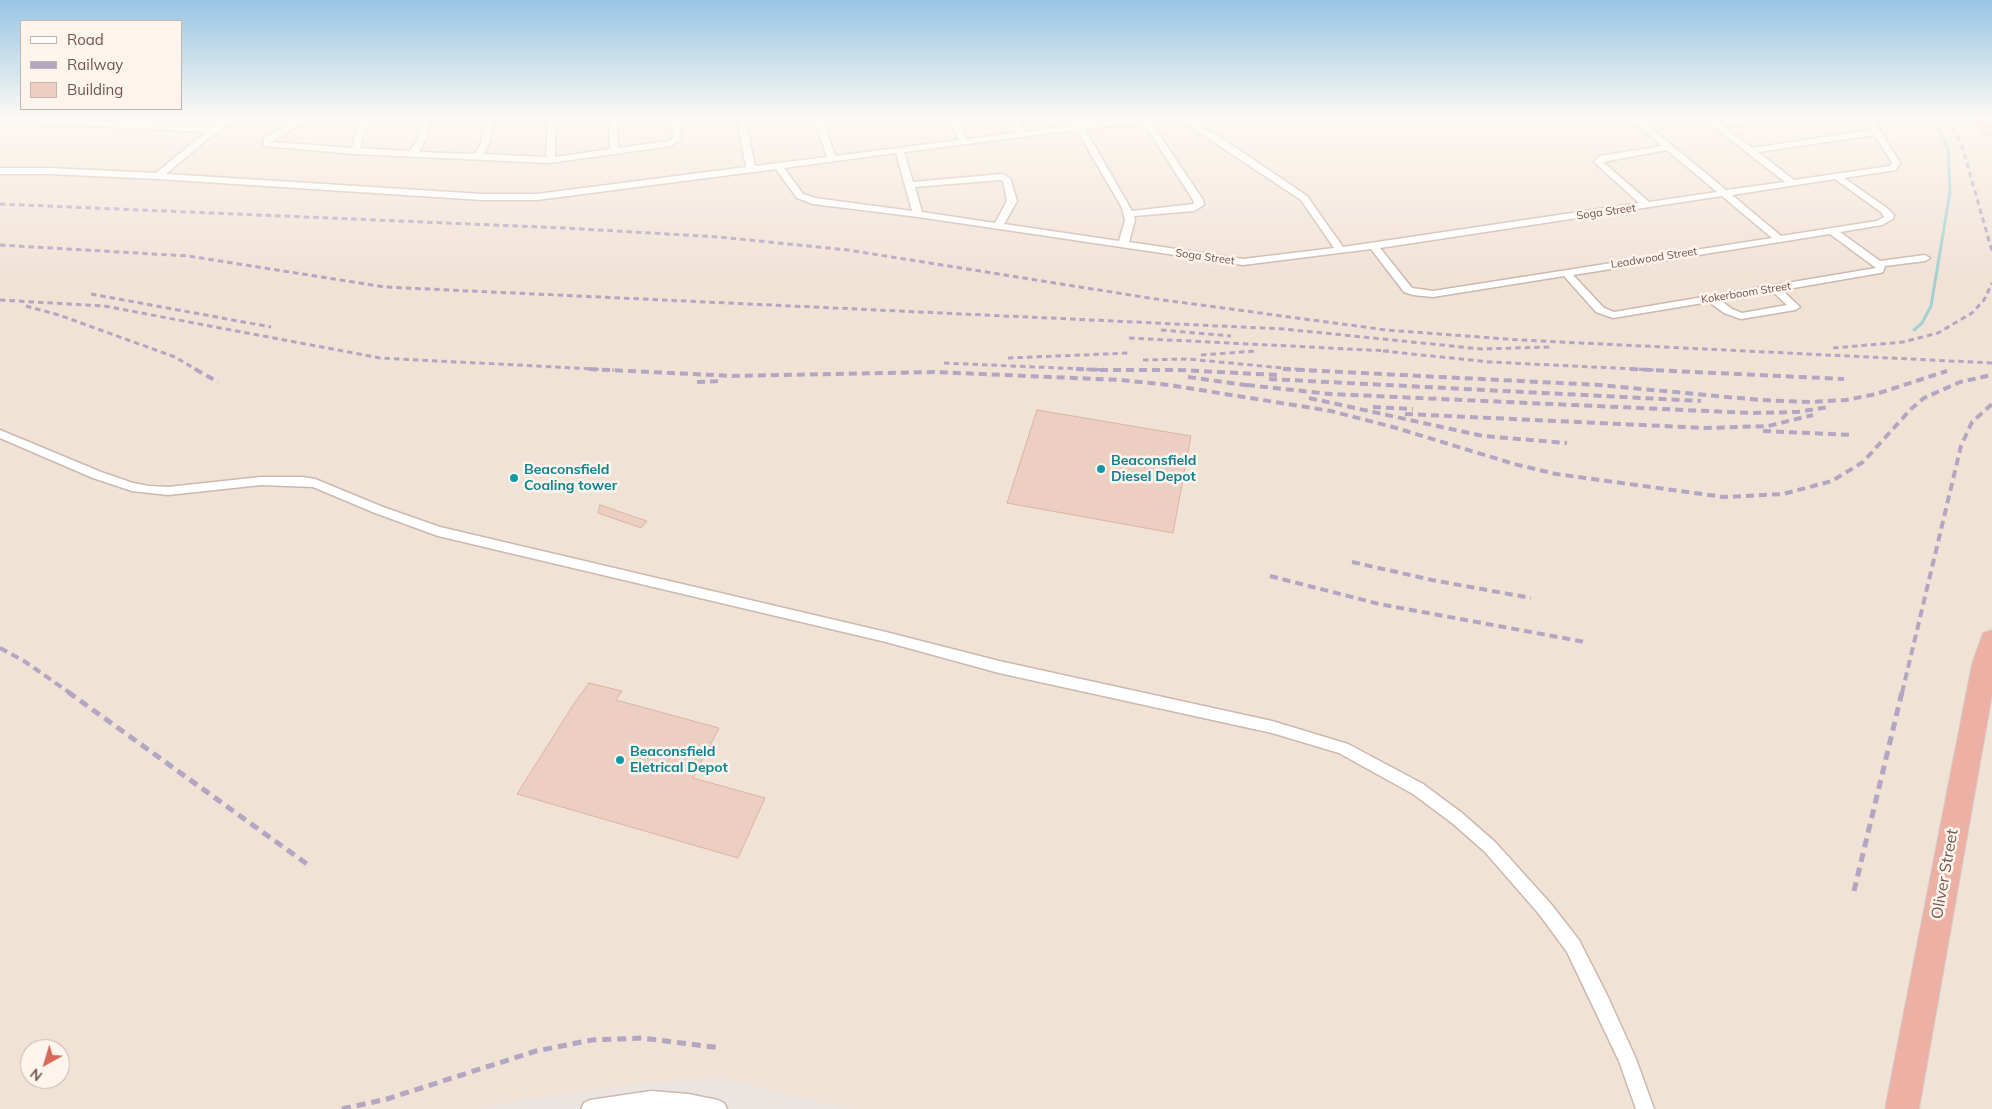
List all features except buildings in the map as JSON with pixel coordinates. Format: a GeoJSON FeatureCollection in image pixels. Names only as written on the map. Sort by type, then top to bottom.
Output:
{"type":"FeatureCollection","features":[{"type":"Feature","properties":{"kind":"highway","name":"Oliver Street"},"geometry":{"type":"LineString","coordinates":[[1902,1109],[1971,734],[1985,664],[1992,640]]}},
{"type":"Feature","properties":{"kind":"street"},"geometry":{"type":"LineString","coordinates":[[0,171],[158,176],[507,197],[553,196],[745,171]]}},
{"type":"Feature","properties":{"kind":"street"},"geometry":{"type":"LineString","coordinates":[[158,176],[165,171]]}},
{"type":"Feature","properties":{"kind":"street","name":"Soga Street"},"geometry":{"type":"LineString","coordinates":[[781,171],[794,190],[806,199],[1243,262],[1373,246],[1794,184],[1871,171]]}},
{"type":"Feature","properties":{"kind":"street"},"geometry":{"type":"LineString","coordinates":[[906,171],[918,214]]}},
{"type":"Feature","properties":{"kind":"street"},"geometry":{"type":"LineString","coordinates":[[1105,171],[1129,214],[1130,220],[1123,245]]}},
{"type":"Feature","properties":{"kind":"street"},"geometry":{"type":"LineString","coordinates":[[1129,214],[1194,208],[1199,205],[1198,200],[1177,171]]}},
{"type":"Feature","properties":{"kind":"street"},"geometry":{"type":"LineString","coordinates":[[1264,171],[1304,198],[1340,250]]}},
{"type":"Feature","properties":{"kind":"street","name":"Soga Street"},"geometry":{"type":"LineString","coordinates":[[1608,171],[1648,206]]}},
{"type":"Feature","properties":{"kind":"street"},"geometry":{"type":"LineString","coordinates":[[1698,171],[1778,238]]}},
{"type":"Feature","properties":{"kind":"street"},"geometry":{"type":"LineString","coordinates":[[1777,171],[1794,184]]}},
{"type":"Feature","properties":{"kind":"street"},"geometry":{"type":"LineString","coordinates":[[911,185],[1002,177],[1006,180],[1012,201],[998,226]]}},
{"type":"Feature","properties":{"kind":"street","name":"Leadwood Street"},"geometry":{"type":"LineString","coordinates":[[1373,246],[1408,290],[1433,294],[1880,223],[1889,217],[1884,210],[1837,177]]}},
{"type":"Feature","properties":{"kind":"street"},"geometry":{"type":"LineString","coordinates":[[1832,231],[1879,264],[1925,258]]}},
{"type":"Feature","properties":{"kind":"street","name":"Kokerboom Street"},"geometry":{"type":"LineString","coordinates":[[1565,272],[1600,310],[1610,315],[1878,272],[1881,269],[1879,264]]}},
{"type":"Feature","properties":{"kind":"street"},"geometry":{"type":"LineString","coordinates":[[1712,299],[1728,311],[1741,316],[1795,307],[1775,289]]}},
{"type":"Feature","properties":{"kind":"street"},"geometry":{"type":"LineString","coordinates":[[0,434],[97,475],[132,487],[149,490],[168,491],[261,481],[303,481],[315,483],[379,510],[438,531],[849,628],[999,668],[1272,727],[1343,748],[1418,789],[1457,818],[1490,847],[1545,909],[1573,946],[1601,1001],[1627,1058],[1645,1109]]}},
{"type":"Feature","properties":{"kind":"street"},"geometry":{"type":"LineString","coordinates":[[590,1109],[651,1100],[688,1103],[718,1109]]}},
{"type":"Feature","properties":{"kind":"shaded area"},"geometry":{"type":"Polygon","coordinates":[[[0,171],[1992,171],[1992,1109],[0,1109],[0,171]]]}},
{"type":"Feature","properties":{"kind":"shaded area"},"geometry":{"type":"Polygon","coordinates":[[[719,1078],[852,1109],[478,1109],[509,1102],[643,1084],[719,1078]]]}},
{"type":"Feature","properties":{"kind":"waterway"},"geometry":{"type":"LineString","coordinates":[[1914,330],[1922,323],[1931,306],[1950,192],[1949,171]]}},
{"type":"Feature","properties":{"kind":"railway"},"geometry":{"type":"LineString","coordinates":[[1969,171],[1992,251]]}},
{"type":"Feature","properties":{"kind":"railway"},"geometry":{"type":"LineString","coordinates":[[0,204],[564,228],[719,237],[848,250],[1149,298],[1386,330],[1520,340],[1992,363]]}},
{"type":"Feature","properties":{"kind":"railway"},"geometry":{"type":"LineString","coordinates":[[0,245],[188,256],[385,287],[1284,329],[1481,349],[1551,347]]}},
{"type":"Feature","properties":{"kind":"railway"},"geometry":{"type":"LineString","coordinates":[[1833,348],[1903,342],[1938,333],[1972,313],[1984,300],[1992,283]]}},
{"type":"Feature","properties":{"kind":"railway"},"geometry":{"type":"LineString","coordinates":[[91,294],[271,327]]}},
{"type":"Feature","properties":{"kind":"railway"},"geometry":{"type":"LineString","coordinates":[[0,300],[104,306],[380,358],[614,370]]}},
{"type":"Feature","properties":{"kind":"railway"},"geometry":{"type":"LineString","coordinates":[[26,306],[59,315],[175,357],[197,370]]}},
{"type":"Feature","properties":{"kind":"railway"},"geometry":{"type":"LineString","coordinates":[[1161,330],[1231,336]]}},
{"type":"Feature","properties":{"kind":"railway"},"geometry":{"type":"LineString","coordinates":[[1129,338],[1389,351]]}},
{"type":"Feature","properties":{"kind":"railway"},"geometry":{"type":"LineString","coordinates":[[1201,355],[1256,351]]}},
{"type":"Feature","properties":{"kind":"railway"},"geometry":{"type":"LineString","coordinates":[[1383,351],[1490,362],[1656,370]]}},
{"type":"Feature","properties":{"kind":"railway"},"geometry":{"type":"LineString","coordinates":[[1008,358],[1130,353]]}},
{"type":"Feature","properties":{"kind":"railway"},"geometry":{"type":"LineString","coordinates":[[1143,360],[1187,359],[1305,370]]}},
{"type":"Feature","properties":{"kind":"railway"},"geometry":{"type":"LineString","coordinates":[[944,363],[1102,370]]}},
{"type":"Feature","properties":{"kind":"railway"},"geometry":{"type":"LineString","coordinates":[[195,369],[218,382]]}},
{"type":"Feature","properties":{"kind":"railway"},"geometry":{"type":"LineString","coordinates":[[589,369],[732,376],[934,372],[1121,380],[1169,385],[1331,411],[1393,427],[1514,464],[1556,474],[1724,497],[1783,494],[1832,481],[1863,462],[1911,409],[1924,398],[1960,382],[1992,375]]}},
{"type":"Feature","properties":{"kind":"railway"},"geometry":{"type":"LineString","coordinates":[[1076,369],[1102,370]]}},
{"type":"Feature","properties":{"kind":"railway"},"geometry":{"type":"LineString","coordinates":[[1283,369],[1599,385],[1760,400],[1810,402],[1846,400],[1876,394],[1947,371]]}},
{"type":"Feature","properties":{"kind":"railway"},"geometry":{"type":"LineString","coordinates":[[1630,369],[1844,379]]}},
{"type":"Feature","properties":{"kind":"railway"},"geometry":{"type":"LineString","coordinates":[[1100,370],[1105,370]]}},
{"type":"Feature","properties":{"kind":"railway"},"geometry":{"type":"LineString","coordinates":[[1102,370],[1106,370]]}},
{"type":"Feature","properties":{"kind":"railway"},"geometry":{"type":"LineString","coordinates":[[1106,370],[1179,370],[1278,375]]}},
{"type":"Feature","properties":{"kind":"railway"},"geometry":{"type":"LineString","coordinates":[[1188,377],[1252,386]]}},
{"type":"Feature","properties":{"kind":"railway"},"geometry":{"type":"LineString","coordinates":[[1269,379],[1701,401]]}},
{"type":"Feature","properties":{"kind":"railway"},"geometry":{"type":"LineString","coordinates":[[697,382],[721,381]]}},
{"type":"Feature","properties":{"kind":"railway"},"geometry":{"type":"LineString","coordinates":[[1247,385],[1330,394],[1751,413],[1797,412],[1829,407]]}},
{"type":"Feature","properties":{"kind":"railway"},"geometry":{"type":"LineString","coordinates":[[1309,398],[1483,436],[1567,443]]}},
{"type":"Feature","properties":{"kind":"railway"},"geometry":{"type":"LineString","coordinates":[[1902,693],[1961,446],[1972,422],[1992,404]]}},
{"type":"Feature","properties":{"kind":"railway"},"geometry":{"type":"LineString","coordinates":[[1373,407],[1413,409]]}},
{"type":"Feature","properties":{"kind":"railway"},"geometry":{"type":"LineString","coordinates":[[1405,414],[1706,428],[1768,426],[1813,415]]}},
{"type":"Feature","properties":{"kind":"railway"},"geometry":{"type":"LineString","coordinates":[[1763,431],[1854,435]]}},
{"type":"Feature","properties":{"kind":"railway"},"geometry":{"type":"LineString","coordinates":[[1352,562],[1432,580],[1531,598]]}},
{"type":"Feature","properties":{"kind":"railway"},"geometry":{"type":"LineString","coordinates":[[1270,576],[1379,604],[1585,642]]}},
{"type":"Feature","properties":{"kind":"railway"},"geometry":{"type":"LineString","coordinates":[[0,648],[24,661],[70,693]]}},
{"type":"Feature","properties":{"kind":"railway"},"geometry":{"type":"LineString","coordinates":[[68,692],[307,864]]}},
{"type":"Feature","properties":{"kind":"railway"},"geometry":{"type":"LineString","coordinates":[[1854,891],[1902,692]]}},
{"type":"Feature","properties":{"kind":"railway"},"geometry":{"type":"LineString","coordinates":[[342,1109],[387,1099],[536,1051],[592,1040],[642,1038],[721,1048]]}},
{"type":"Feature","properties":{"kind":"place","name":"Beaconsfield Diesel Depot"},"geometry":{"type":"Point","coordinates":[1101,469]}},
{"type":"Feature","properties":{"kind":"place","name":"Beaconsfield Coaling tower"},"geometry":{"type":"Point","coordinates":[514,478]}},
{"type":"Feature","properties":{"kind":"place","name":"Beaconsfield Eletrical Depot"},"geometry":{"type":"Point","coordinates":[620,760]}}]}
